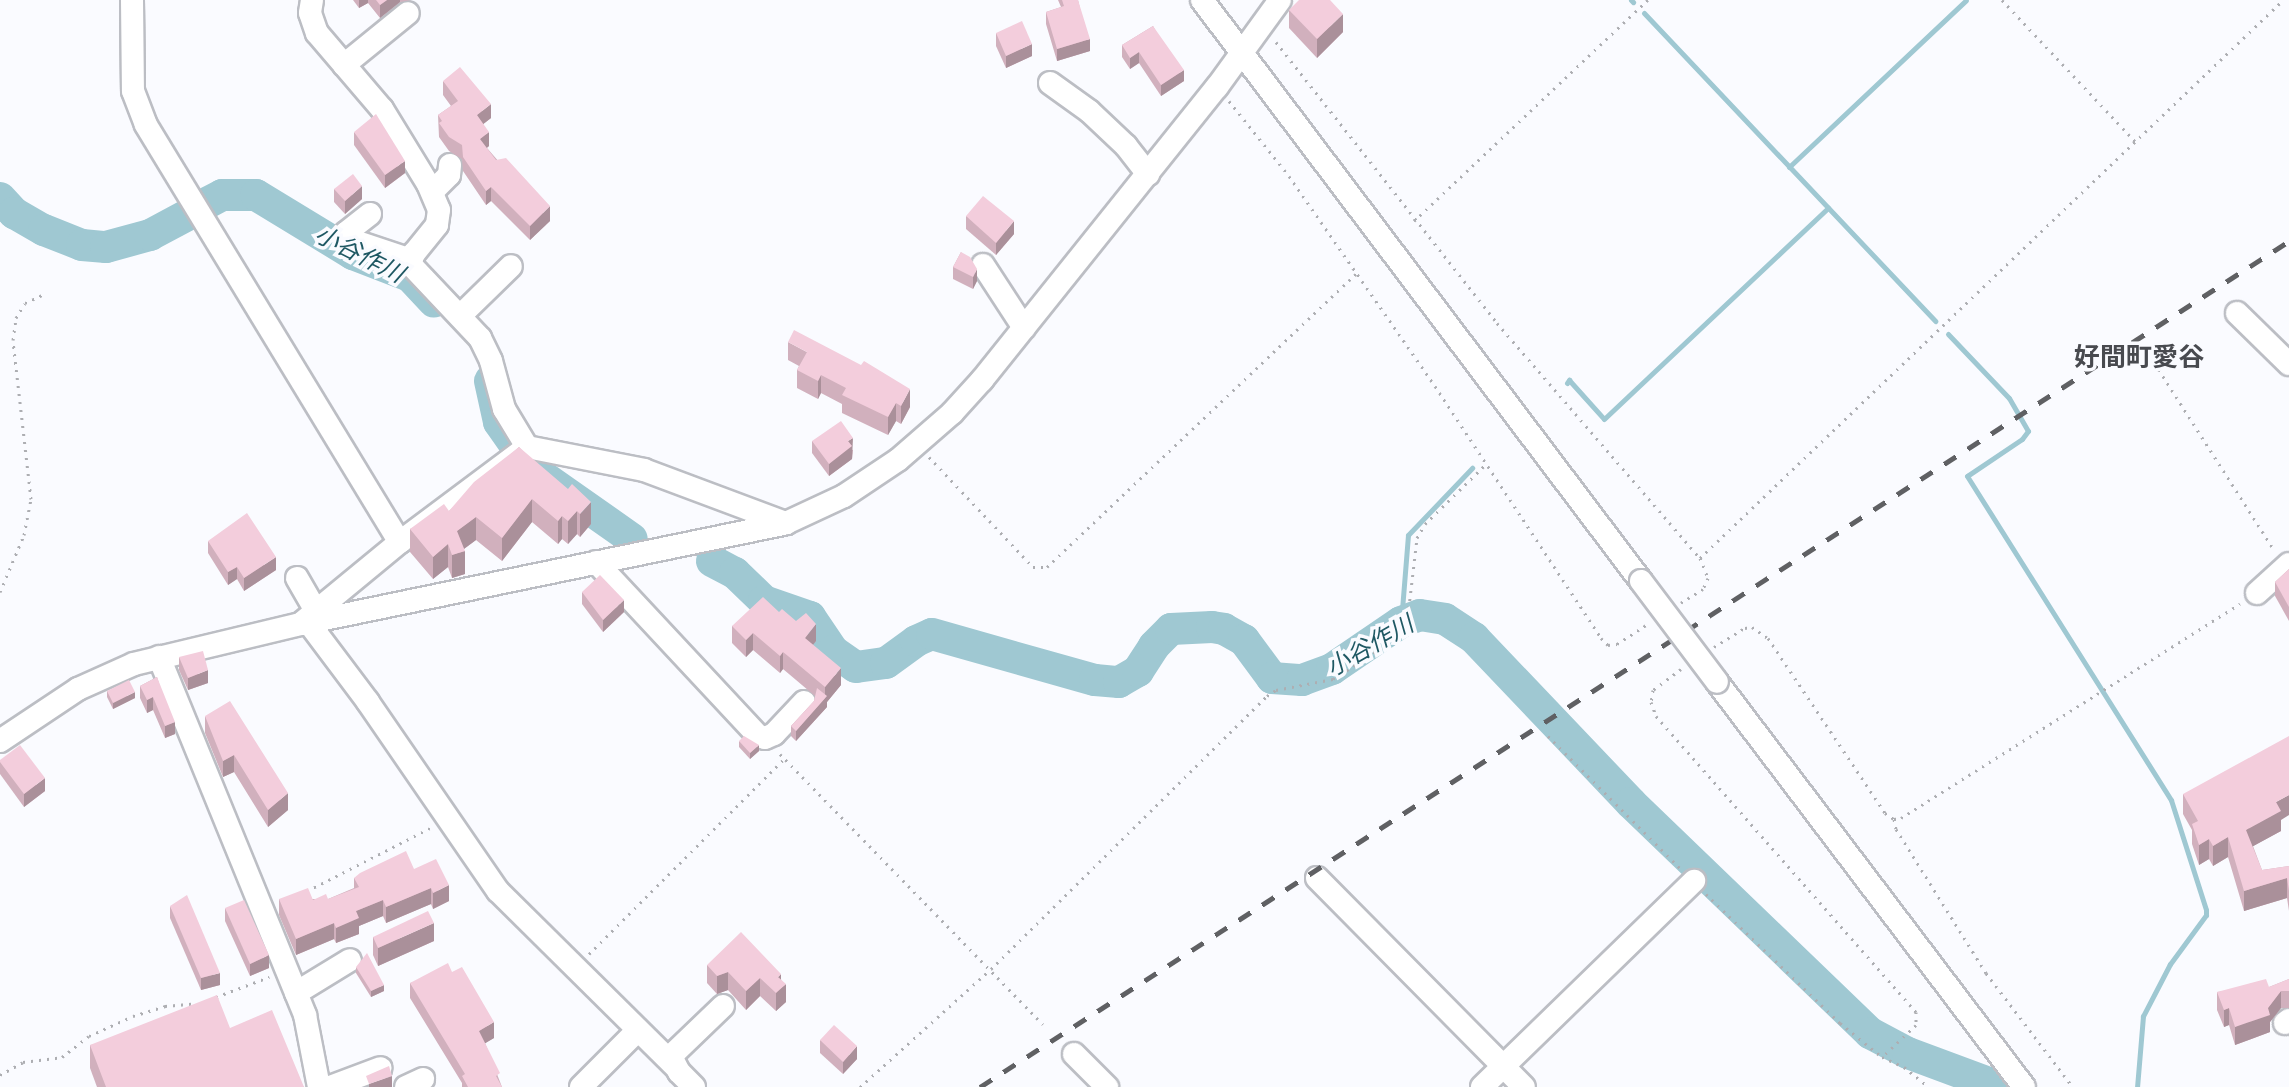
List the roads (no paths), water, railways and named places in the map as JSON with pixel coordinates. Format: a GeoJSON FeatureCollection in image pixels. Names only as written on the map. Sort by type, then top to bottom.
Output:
{"type":"FeatureCollection","features":[{"type":"Feature","properties":{"kind":"street"},"geometry":{"type":"LineString","coordinates":[[132,0],[133,91],[146,125],[400,542]]}},
{"type":"Feature","properties":{"kind":"street"},"geometry":{"type":"LineString","coordinates":[[312,0],[310,13],[317,33],[366,85],[432,192],[439,210],[437,225],[410,264],[480,338],[491,361],[520,452]]}},
{"type":"Feature","properties":{"kind":"street"},"geometry":{"type":"LineString","coordinates":[[1202,0],[2024,1087]]}},
{"type":"Feature","properties":{"kind":"street"},"geometry":{"type":"LineString","coordinates":[[0,741],[78,689],[159,657],[308,619],[786,523],[867,482],[952,413],[1148,174],[1280,0]]}},
{"type":"Feature","properties":{"kind":"street"},"geometry":{"type":"LineString","coordinates":[[344,65],[408,13]]}},
{"type":"Feature","properties":{"kind":"street"},"geometry":{"type":"LineString","coordinates":[[1050,83],[1089,111],[1148,174]]}},
{"type":"Feature","properties":{"kind":"street"},"geometry":{"type":"LineString","coordinates":[[432,192],[449,175],[450,165]]}},
{"type":"Feature","properties":{"kind":"street"},"geometry":{"type":"LineString","coordinates":[[370,214],[346,233],[354,241],[411,260]]}},
{"type":"Feature","properties":{"kind":"street"},"geometry":{"type":"LineString","coordinates":[[983,265],[1024,328]]}},
{"type":"Feature","properties":{"kind":"street"},"geometry":{"type":"LineString","coordinates":[[460,316],[511,266]]}},
{"type":"Feature","properties":{"kind":"street"},"geometry":{"type":"LineString","coordinates":[[2237,313],[2289,364]]}},
{"type":"Feature","properties":{"kind":"street"},"geometry":{"type":"LineString","coordinates":[[308,619],[400,542],[520,452],[644,470],[786,523]]}},
{"type":"Feature","properties":{"kind":"street"},"geometry":{"type":"LineString","coordinates":[[596,562],[756,735],[765,738],[775,733],[804,702]]}},
{"type":"Feature","properties":{"kind":"street"},"geometry":{"type":"LineString","coordinates":[[2257,593],[2287,566]]}},
{"type":"Feature","properties":{"kind":"street"},"geometry":{"type":"LineString","coordinates":[[297,578],[308,619],[498,891],[694,1087]]}},
{"type":"Feature","properties":{"kind":"street"},"geometry":{"type":"LineString","coordinates":[[159,657],[305,1015],[319,1087]]}},
{"type":"Feature","properties":{"kind":"street"},"geometry":{"type":"LineString","coordinates":[[1317,878],[1524,1087]]}},
{"type":"Feature","properties":{"kind":"street"},"geometry":{"type":"LineString","coordinates":[[1482,1087],[1694,881]]}},
{"type":"Feature","properties":{"kind":"street"},"geometry":{"type":"LineString","coordinates":[[296,993],[350,960]]}},
{"type":"Feature","properties":{"kind":"street"},"geometry":{"type":"LineString","coordinates":[[675,1066],[673,1054],[723,1006]]}},
{"type":"Feature","properties":{"kind":"street"},"geometry":{"type":"LineString","coordinates":[[581,1087],[637,1031]]}},
{"type":"Feature","properties":{"kind":"street"},"geometry":{"type":"LineString","coordinates":[[1074,1054],[1107,1087]]}},
{"type":"Feature","properties":{"kind":"street"},"geometry":{"type":"LineString","coordinates":[[330,1087],[381,1068]]}},
{"type":"Feature","properties":{"kind":"waterway"},"geometry":{"type":"LineString","coordinates":[[1789,167],[1966,0]]}},
{"type":"Feature","properties":{"kind":"waterway"},"geometry":{"type":"LineString","coordinates":[[1644,13],[1935,321]]}},
{"type":"Feature","properties":{"kind":"waterway","name":"小谷作川"},"geometry":{"type":"LineString","coordinates":[[207,203],[222,195],[256,195],[353,254],[410,276],[434,302]]}},
{"type":"Feature","properties":{"kind":"waterway","name":"小谷作川"},"geometry":{"type":"LineString","coordinates":[[0,198],[14,213],[44,230],[82,245],[106,247],[150,235],[191,213]]}},
{"type":"Feature","properties":{"kind":"waterway"},"geometry":{"type":"LineString","coordinates":[[1567,383],[1569,380],[1604,419],[1828,208]]}},
{"type":"Feature","properties":{"kind":"waterway"},"geometry":{"type":"LineString","coordinates":[[1948,334],[2009,398],[2028,431],[2022,439],[1967,476],[2171,800],[2206,910],[2206,915],[2170,964],[2143,1016],[2137,1087]]}},
{"type":"Feature","properties":{"kind":"waterway","name":"小谷作川"},"geometry":{"type":"LineString","coordinates":[[490,381],[499,422],[531,468],[632,539]]}},
{"type":"Feature","properties":{"kind":"waterway"},"geometry":{"type":"LineString","coordinates":[[1401,622],[1408,535],[1472,468]]}},
{"type":"Feature","properties":{"kind":"waterway","name":"小谷作川"},"geometry":{"type":"LineString","coordinates":[[712,561],[735,573],[764,601],[810,617],[833,651],[856,667],[886,663],[916,641],[932,634],[1095,680],[1119,682],[1138,671],[1154,646],[1171,629],[1212,627],[1224,629],[1244,640],[1272,678],[1302,680],[1332,669],[1401,622],[1420,615],[1445,619],[1474,638],[1631,803],[1870,1033],[1908,1053],[1994,1085]]}},
{"type":"Feature","properties":{"kind":"railway"},"geometry":{"type":"LineString","coordinates":[[980,1087],[2289,241]]}},
{"type":"Feature","properties":{"kind":"district","name":"好間町愛谷"},"geometry":{"type":"Point","coordinates":[2139,356]}}]}
